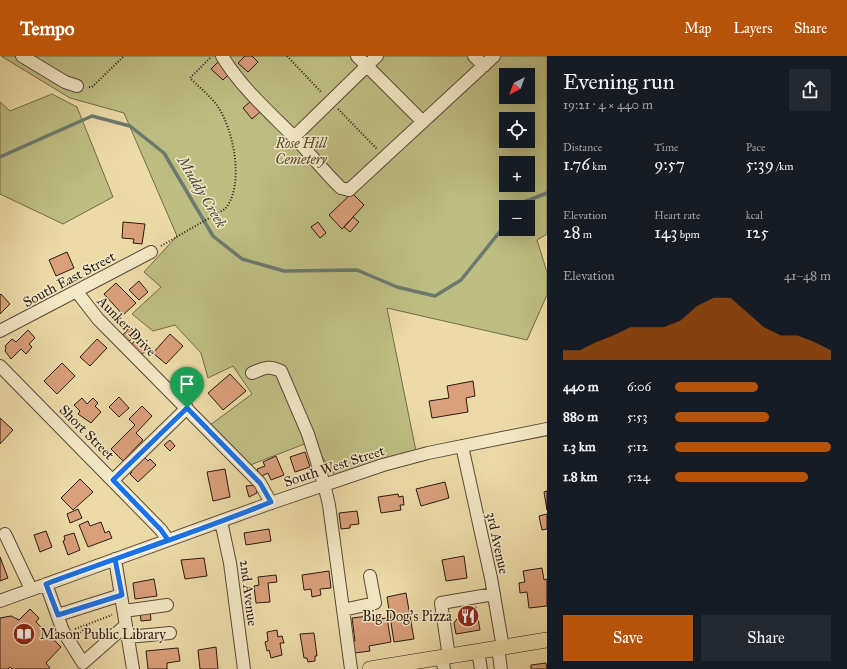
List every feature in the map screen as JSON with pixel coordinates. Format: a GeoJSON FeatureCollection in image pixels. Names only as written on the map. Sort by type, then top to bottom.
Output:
{"type":"FeatureCollection","features":[{"type":"Feature","properties":{"kind":"main road"},"geometry":{"type":"LineString","coordinates":[[370,669],[445,661],[478,652],[547,640]]}},
{"type":"Feature","properties":{"kind":"street"},"geometry":{"type":"LineString","coordinates":[[22,56],[65,82],[78,86]]}},
{"type":"Feature","properties":{"kind":"street"},"geometry":{"type":"LineString","coordinates":[[222,56],[232,73],[250,94],[294,136],[341,188],[349,190],[494,56]]}},
{"type":"Feature","properties":{"kind":"street"},"geometry":{"type":"LineString","coordinates":[[357,56],[422,122]]}},
{"type":"Feature","properties":{"kind":"street"},"geometry":{"type":"LineString","coordinates":[[294,136],[376,56]]}},
{"type":"Feature","properties":{"kind":"street"},"geometry":{"type":"LineString","coordinates":[[474,56],[484,66]]}},
{"type":"Feature","properties":{"kind":"street","name":"South East Street"},"geometry":{"type":"LineString","coordinates":[[0,331],[151,252]]}},
{"type":"Feature","properties":{"kind":"street","name":"Aunker Drive"},"geometry":{"type":"LineString","coordinates":[[76,292],[98,319],[260,483],[271,502]]}},
{"type":"Feature","properties":{"kind":"street","name":"Short Street"},"geometry":{"type":"LineString","coordinates":[[0,366],[113,480],[161,530],[168,540]]}},
{"type":"Feature","properties":{"kind":"street"},"geometry":{"type":"LineString","coordinates":[[252,373],[267,366],[274,367],[281,372],[308,434],[329,505],[351,669]]}},
{"type":"Feature","properties":{"kind":"street"},"geometry":{"type":"LineString","coordinates":[[113,480],[187,408]]}},
{"type":"Feature","properties":{"kind":"street","name":"South West Street"},"geometry":{"type":"LineString","coordinates":[[0,601],[271,502],[383,465],[462,446],[547,429]]}},
{"type":"Feature","properties":{"kind":"street","name":"3rd Avenue"},"geometry":{"type":"LineString","coordinates":[[462,446],[494,594],[502,669]]}},
{"type":"Feature","properties":{"kind":"street","name":"2nd Avenue"},"geometry":{"type":"LineString","coordinates":[[221,521],[230,563],[244,669]]}},
{"type":"Feature","properties":{"kind":"street"},"geometry":{"type":"LineString","coordinates":[[5,534],[31,589]]}},
{"type":"Feature","properties":{"kind":"street"},"geometry":{"type":"LineString","coordinates":[[115,559],[122,595],[120,612],[126,625],[133,669]]}},
{"type":"Feature","properties":{"kind":"street"},"geometry":{"type":"LineString","coordinates":[[343,610],[375,603],[370,576]]}},
{"type":"Feature","properties":{"kind":"street"},"geometry":{"type":"LineString","coordinates":[[46,584],[63,630],[83,663],[126,625]]}},
{"type":"Feature","properties":{"kind":"street"},"geometry":{"type":"LineString","coordinates":[[445,661],[441,603],[494,594]]}},
{"type":"Feature","properties":{"kind":"street"},"geometry":{"type":"LineString","coordinates":[[58,615],[122,595]]}},
{"type":"Feature","properties":{"kind":"street"},"geometry":{"type":"LineString","coordinates":[[120,612],[166,605]]}},
{"type":"Feature","properties":{"kind":"street"},"geometry":{"type":"LineString","coordinates":[[128,637],[170,633]]}},
{"type":"Feature","properties":{"kind":"street"},"geometry":{"type":"LineString","coordinates":[[478,652],[481,669]]}},
{"type":"Feature","properties":{"kind":"path"},"geometry":{"type":"LineString","coordinates":[[151,252],[225,209],[229,204],[236,182],[232,140],[217,105],[190,78],[212,56]]}},
{"type":"Feature","properties":{"kind":"path"},"geometry":{"type":"LineString","coordinates":[[78,86],[92,87],[122,57]]}},
{"type":"Feature","properties":{"kind":"path"},"geometry":{"type":"LineString","coordinates":[[90,624],[76,637],[72,630],[120,612]]}},
{"type":"Feature","properties":{"kind":"green space","name":"Rose Hill Cemetery"},"geometry":{"type":"Polygon","coordinates":[[[1,56],[547,56],[547,234],[537,240],[547,272],[547,295],[527,340],[387,308],[417,456],[338,480],[321,455],[315,440],[245,467],[206,428],[252,394],[233,366],[208,378],[201,353],[175,325],[153,331],[132,314],[161,287],[144,272],[177,236],[124,113],[70,98],[1,56]]]}},
{"type":"Feature","properties":{"kind":"green space"},"geometry":{"type":"Polygon","coordinates":[[[52,94],[77,107],[113,197],[63,224],[0,194],[0,102],[10,111],[52,94]]]}},
{"type":"Feature","properties":{"kind":"building"},"geometry":{"type":"Polygon","coordinates":[[[245,56],[252,56],[258,62],[248,72],[238,63],[245,56]]]}},
{"type":"Feature","properties":{"kind":"building"},"geometry":{"type":"Polygon","coordinates":[[[219,61],[230,73],[223,80],[211,69],[219,61]]]}},
{"type":"Feature","properties":{"kind":"building"},"geometry":{"type":"Polygon","coordinates":[[[251,101],[260,112],[252,119],[243,108],[251,101]]]}},
{"type":"Feature","properties":{"kind":"building"},"geometry":{"type":"Polygon","coordinates":[[[352,193],[364,205],[342,229],[329,215],[352,193]]]}},
{"type":"Feature","properties":{"kind":"building"},"geometry":{"type":"Polygon","coordinates":[[[353,217],[359,222],[350,232],[344,227],[353,217]]]}},
{"type":"Feature","properties":{"kind":"building"},"geometry":{"type":"Polygon","coordinates":[[[123,222],[145,224],[142,244],[133,243],[134,239],[122,238],[123,222]]]}},
{"type":"Feature","properties":{"kind":"building"},"geometry":{"type":"Polygon","coordinates":[[[318,222],[326,233],[320,238],[311,227],[318,222]]]}},
{"type":"Feature","properties":{"kind":"building"},"geometry":{"type":"Polygon","coordinates":[[[67,252],[74,268],[56,276],[49,260],[67,252]]]}},
{"type":"Feature","properties":{"kind":"building"},"geometry":{"type":"Polygon","coordinates":[[[139,281],[148,292],[139,300],[129,290],[139,281]]]}},
{"type":"Feature","properties":{"kind":"building"},"geometry":{"type":"Polygon","coordinates":[[[116,283],[136,303],[123,315],[104,294],[116,283]]]}},
{"type":"Feature","properties":{"kind":"building"},"geometry":{"type":"Polygon","coordinates":[[[1,294],[10,304],[0,314],[0,295],[1,294]]]}},
{"type":"Feature","properties":{"kind":"building"},"geometry":{"type":"Polygon","coordinates":[[[130,327],[137,334],[128,342],[122,336],[130,327]]]}},
{"type":"Feature","properties":{"kind":"building"},"geometry":{"type":"Polygon","coordinates":[[[28,330],[35,338],[29,344],[32,347],[26,354],[21,349],[11,359],[5,351],[5,346],[12,339],[16,342],[28,330]]]}},
{"type":"Feature","properties":{"kind":"building"},"geometry":{"type":"Polygon","coordinates":[[[170,334],[183,346],[166,364],[153,353],[170,334]]]}},
{"type":"Feature","properties":{"kind":"building"},"geometry":{"type":"Polygon","coordinates":[[[138,337],[149,348],[141,355],[131,345],[138,337]]]}},
{"type":"Feature","properties":{"kind":"building"},"geometry":{"type":"Polygon","coordinates":[[[97,339],[107,348],[90,366],[80,357],[97,339]]]}},
{"type":"Feature","properties":{"kind":"building"},"geometry":{"type":"Polygon","coordinates":[[[62,363],[75,376],[57,394],[44,381],[62,363]]]}},
{"type":"Feature","properties":{"kind":"building"},"geometry":{"type":"Polygon","coordinates":[[[193,371],[203,381],[198,387],[199,388],[190,397],[182,390],[188,382],[185,379],[193,371]]]}},
{"type":"Feature","properties":{"kind":"building"},"geometry":{"type":"Polygon","coordinates":[[[230,374],[246,391],[223,410],[208,393],[230,374]]]}},
{"type":"Feature","properties":{"kind":"building"},"geometry":{"type":"Polygon","coordinates":[[[473,381],[475,396],[466,398],[468,412],[432,418],[429,401],[449,398],[447,386],[473,381]]]}},
{"type":"Feature","properties":{"kind":"building"},"geometry":{"type":"Polygon","coordinates":[[[119,397],[129,408],[119,417],[109,407],[119,397]]]}},
{"type":"Feature","properties":{"kind":"building"},"geometry":{"type":"Polygon","coordinates":[[[82,398],[87,404],[93,398],[98,403],[95,406],[101,412],[91,423],[78,414],[80,411],[74,405],[82,398]]]}},
{"type":"Feature","properties":{"kind":"building"},"geometry":{"type":"Polygon","coordinates":[[[142,406],[152,416],[136,433],[143,440],[123,461],[111,449],[135,425],[129,419],[142,406]]]}},
{"type":"Feature","properties":{"kind":"building"},"geometry":{"type":"Polygon","coordinates":[[[0,418],[13,430],[0,444],[0,418]]]}},
{"type":"Feature","properties":{"kind":"building"},"geometry":{"type":"Polygon","coordinates":[[[170,440],[175,446],[170,451],[164,445],[170,440]]]}},
{"type":"Feature","properties":{"kind":"building"},"geometry":{"type":"Polygon","coordinates":[[[305,452],[310,467],[295,472],[290,457],[305,452]]]}},
{"type":"Feature","properties":{"kind":"building"},"geometry":{"type":"Polygon","coordinates":[[[276,456],[284,475],[271,480],[268,473],[260,477],[257,469],[265,466],[263,462],[276,456]]]}},
{"type":"Feature","properties":{"kind":"building"},"geometry":{"type":"Polygon","coordinates":[[[144,457],[148,461],[150,459],[156,465],[138,482],[130,474],[132,472],[130,471],[144,457]]]}},
{"type":"Feature","properties":{"kind":"building"},"geometry":{"type":"Polygon","coordinates":[[[225,469],[230,497],[213,501],[207,472],[225,469]]]}},
{"type":"Feature","properties":{"kind":"building"},"geometry":{"type":"Polygon","coordinates":[[[80,479],[93,492],[73,510],[61,498],[80,479]]]}},
{"type":"Feature","properties":{"kind":"building"},"geometry":{"type":"Polygon","coordinates":[[[445,482],[449,498],[421,506],[416,489],[445,482]]]}},
{"type":"Feature","properties":{"kind":"building"},"geometry":{"type":"Polygon","coordinates":[[[256,485],[257,493],[249,497],[246,486],[256,485]]]}},
{"type":"Feature","properties":{"kind":"building"},"geometry":{"type":"Polygon","coordinates":[[[547,491],[547,510],[544,492],[547,491]]]}},
{"type":"Feature","properties":{"kind":"building"},"geometry":{"type":"Polygon","coordinates":[[[398,494],[399,497],[403,496],[404,505],[400,505],[401,510],[381,513],[378,497],[398,494]]]}},
{"type":"Feature","properties":{"kind":"building"},"geometry":{"type":"Polygon","coordinates":[[[78,509],[82,518],[70,523],[67,514],[78,509]]]}},
{"type":"Feature","properties":{"kind":"building"},"geometry":{"type":"Polygon","coordinates":[[[357,511],[359,524],[350,525],[350,528],[341,529],[339,513],[357,511]]]}},
{"type":"Feature","properties":{"kind":"building"},"geometry":{"type":"Polygon","coordinates":[[[547,514],[547,529],[542,530],[539,516],[547,514]]]}},
{"type":"Feature","properties":{"kind":"building"},"geometry":{"type":"Polygon","coordinates":[[[88,521],[90,526],[101,522],[105,533],[109,531],[112,538],[88,547],[79,525],[88,521]]]}},
{"type":"Feature","properties":{"kind":"building"},"geometry":{"type":"Polygon","coordinates":[[[269,529],[271,541],[246,545],[244,533],[269,529]]]}},
{"type":"Feature","properties":{"kind":"building"},"geometry":{"type":"Polygon","coordinates":[[[46,531],[52,547],[40,552],[34,535],[46,531]]]}},
{"type":"Feature","properties":{"kind":"building"},"geometry":{"type":"Polygon","coordinates":[[[74,533],[80,550],[68,555],[63,541],[65,540],[64,536],[74,533]]]}},
{"type":"Feature","properties":{"kind":"building"},"geometry":{"type":"Polygon","coordinates":[[[464,556],[467,578],[446,581],[442,560],[464,556]]]}},
{"type":"Feature","properties":{"kind":"building"},"geometry":{"type":"Polygon","coordinates":[[[0,557],[8,578],[0,581],[0,557]]]}},
{"type":"Feature","properties":{"kind":"building"},"geometry":{"type":"Polygon","coordinates":[[[204,558],[207,576],[185,579],[181,560],[204,558]]]}},
{"type":"Feature","properties":{"kind":"building"},"geometry":{"type":"Polygon","coordinates":[[[542,568],[544,580],[547,579],[547,606],[529,608],[527,592],[520,593],[519,583],[525,582],[523,571],[542,568]]]}},
{"type":"Feature","properties":{"kind":"building"},"geometry":{"type":"Polygon","coordinates":[[[329,571],[331,588],[320,589],[321,595],[312,597],[311,589],[304,590],[302,575],[329,571]]]}},
{"type":"Feature","properties":{"kind":"building"},"geometry":{"type":"Polygon","coordinates":[[[276,575],[277,582],[268,583],[270,602],[256,603],[254,586],[259,585],[258,577],[276,575]]]}},
{"type":"Feature","properties":{"kind":"building"},"geometry":{"type":"Polygon","coordinates":[[[154,579],[157,596],[135,599],[133,583],[154,579]]]}},
{"type":"Feature","properties":{"kind":"building"},"geometry":{"type":"Polygon","coordinates":[[[406,593],[414,639],[394,642],[387,597],[406,593]]]}},
{"type":"Feature","properties":{"kind":"building","name":"Big Dog's Pizza"},"geometry":{"type":"Polygon","coordinates":[[[476,607],[480,630],[456,634],[454,623],[464,609],[476,607]]]}},
{"type":"Feature","properties":{"kind":"building","name":"Mason Public Library"},"geometry":{"type":"Polygon","coordinates":[[[30,609],[39,618],[36,622],[61,647],[46,663],[50,668],[49,669],[12,669],[10,667],[8,669],[0,669],[0,618],[11,616],[19,620],[30,609]]]}},
{"type":"Feature","properties":{"kind":"building"},"geometry":{"type":"Polygon","coordinates":[[[150,611],[151,620],[141,621],[140,613],[150,611]]]}},
{"type":"Feature","properties":{"kind":"building"},"geometry":{"type":"Polygon","coordinates":[[[368,616],[369,620],[387,618],[391,642],[369,646],[370,651],[355,653],[352,618],[368,616]]]}},
{"type":"Feature","properties":{"kind":"building"},"geometry":{"type":"Polygon","coordinates":[[[277,630],[278,637],[282,636],[284,643],[280,643],[282,655],[271,658],[269,650],[267,651],[265,642],[268,641],[267,632],[277,630]]]}},
{"type":"Feature","properties":{"kind":"building"},"geometry":{"type":"Polygon","coordinates":[[[314,633],[317,656],[315,656],[315,661],[308,662],[307,658],[304,658],[300,634],[314,633]]]}},
{"type":"Feature","properties":{"kind":"building"},"geometry":{"type":"Polygon","coordinates":[[[216,647],[218,669],[200,669],[198,650],[216,647]]]}},
{"type":"Feature","properties":{"kind":"building"},"geometry":{"type":"Polygon","coordinates":[[[178,648],[180,661],[167,663],[167,669],[148,669],[146,651],[178,648]]]}},
{"type":"Feature","properties":{"kind":"building"},"geometry":{"type":"Polygon","coordinates":[[[546,663],[547,669],[531,669],[531,665],[546,663]]]}},
{"type":"Feature","properties":{"kind":"waterway","name":"Muddy Creek"},"geometry":{"type":"LineString","coordinates":[[0,157],[92,116],[130,126],[164,153],[213,236],[242,259],[284,271],[357,270],[397,287],[435,296],[461,280],[499,233]]}},
{"type":"Feature","properties":{"kind":"waterway","name":"Muddy Creek"},"geometry":{"type":"LineString","coordinates":[[529,200],[547,193]]}},
{"type":"Feature","properties":{"kind":"place","name":"Big Dog's Pizza"},"geometry":{"type":"Point","coordinates":[468,616]}},
{"type":"Feature","properties":{"kind":"place","name":"Mason Public Library"},"geometry":{"type":"Point","coordinates":[24,634]}},
{"type":"Feature","properties":{"kind":"route"},"geometry":{"type":"LineString","coordinates":[[187,408],[113,480],[161,530],[168,540],[115,559],[122,595],[58,615],[46,584],[115,559],[252,510],[271,502],[260,483],[187,408]]}}]}
